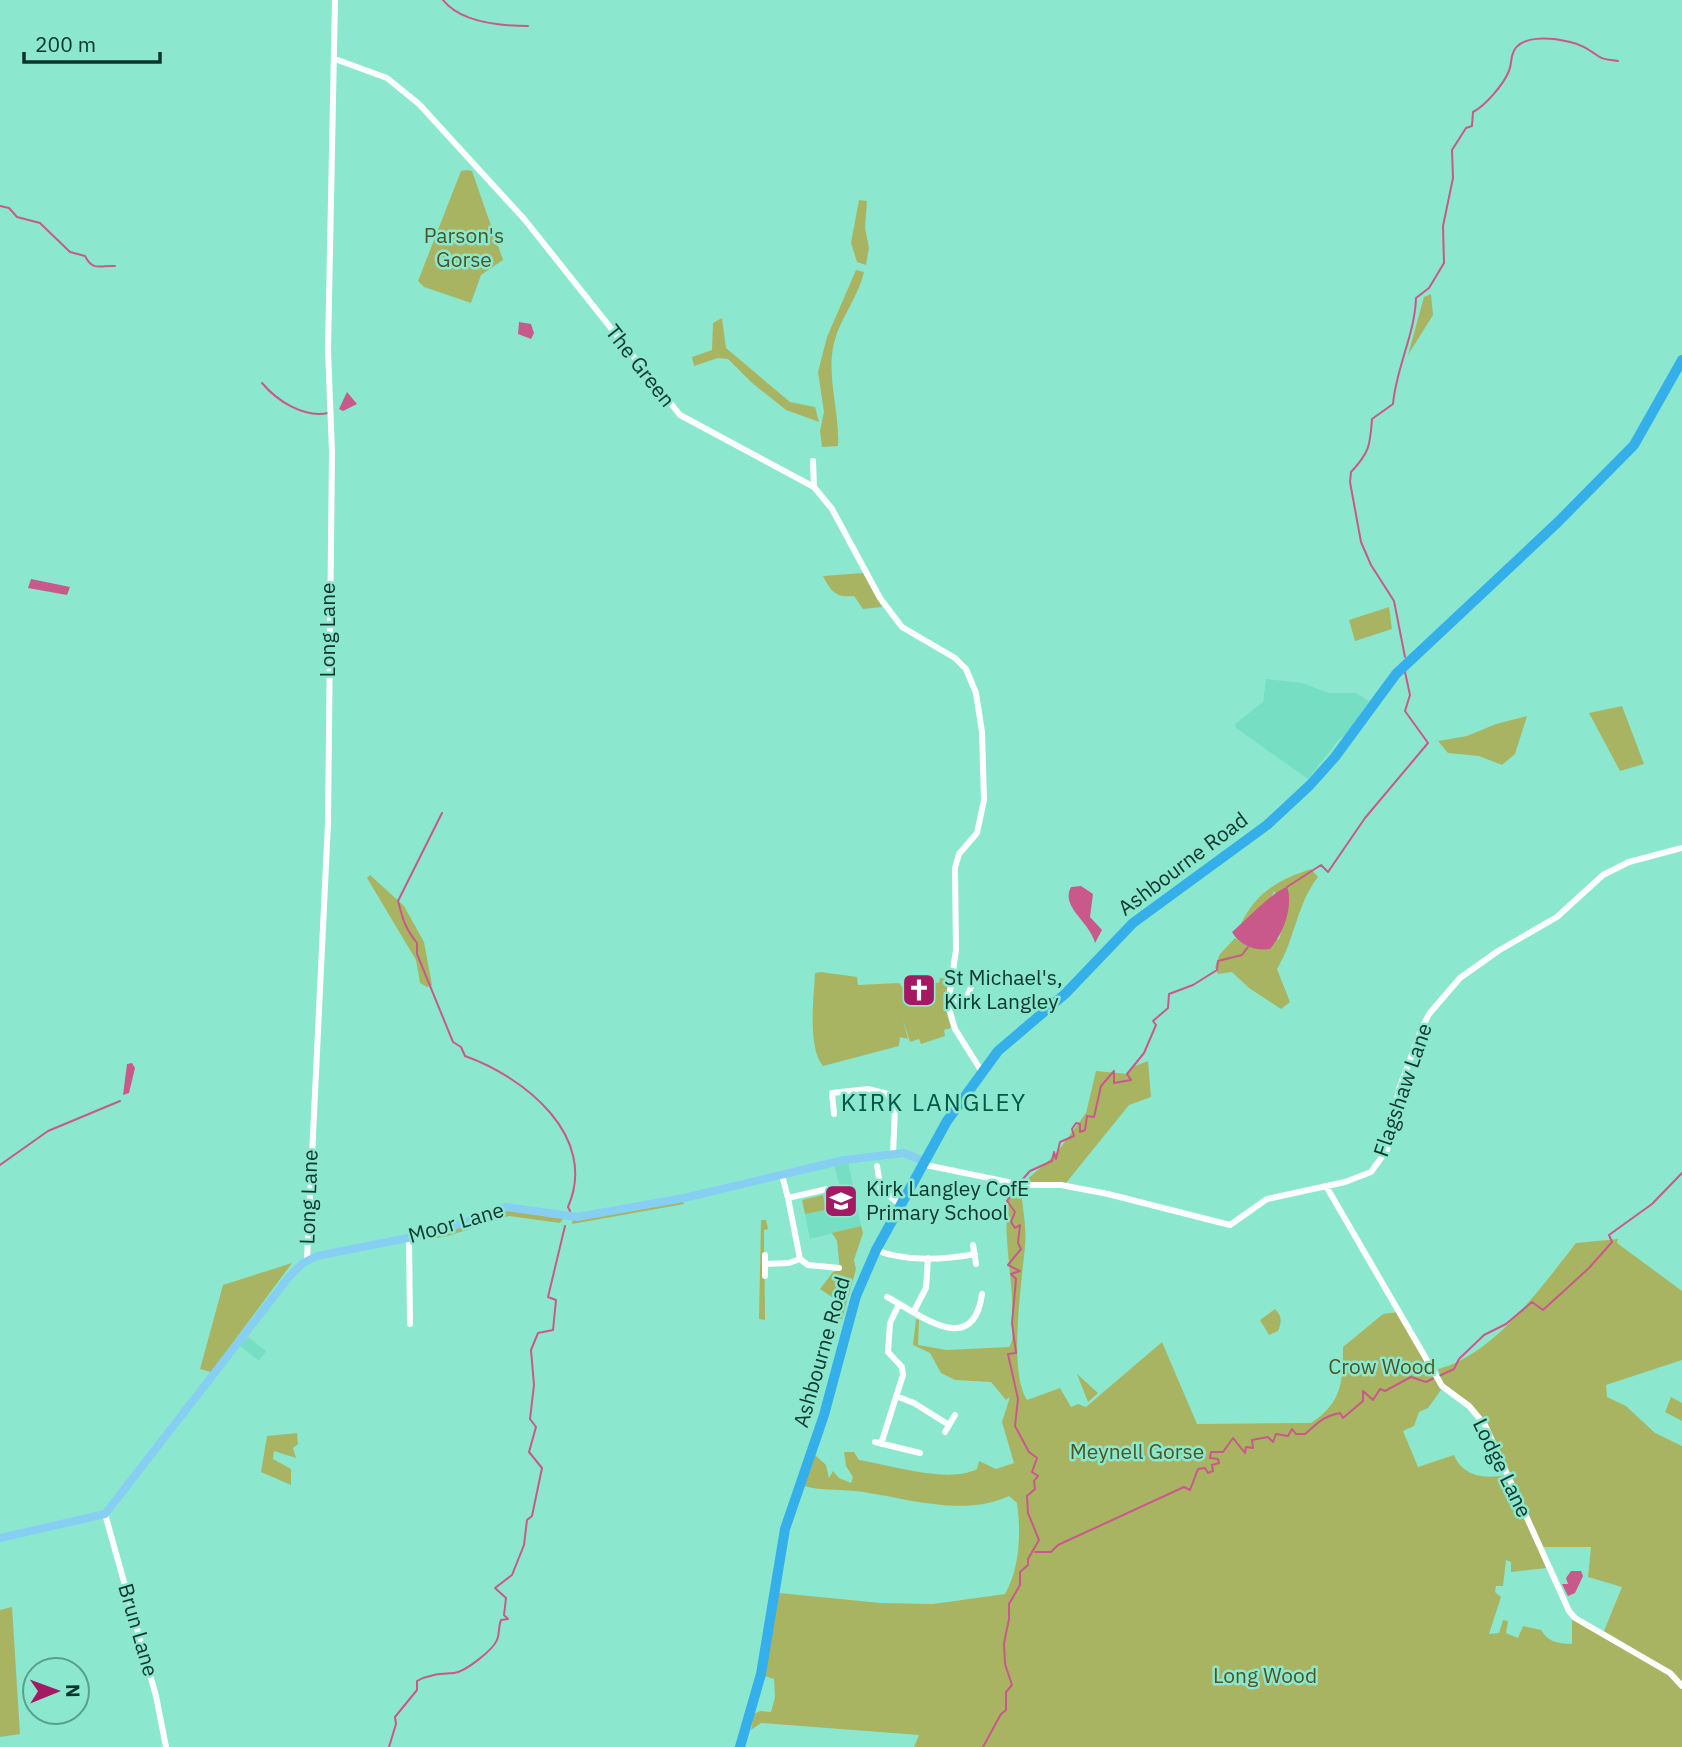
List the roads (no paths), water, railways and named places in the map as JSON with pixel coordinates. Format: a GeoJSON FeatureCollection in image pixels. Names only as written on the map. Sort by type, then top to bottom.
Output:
{"type":"FeatureCollection","features":[{"type":"Feature","properties":{"kind":"highway","name":"Ashbourne Road"},"geometry":{"type":"LineString","coordinates":[[740,1747],[761,1674],[785,1529],[824,1415],[856,1296],[876,1250],[922,1162],[982,1072],[1007,1041],[1065,994],[1133,923],[1267,825],[1310,786],[1335,757],[1396,674],[1558,522],[1634,445],[1682,359]]}},
{"type":"Feature","properties":{"kind":"main road","name":"Moor Lane"},"geometry":{"type":"LineString","coordinates":[[307,1260],[438,1232],[506,1207],[577,1217],[684,1198],[844,1160],[904,1153],[922,1162]]}},
{"type":"Feature","properties":{"kind":"main road"},"geometry":{"type":"LineString","coordinates":[[0,1538],[105,1514],[289,1277],[307,1260]]}},
{"type":"Feature","properties":{"kind":"street","name":"Long Lane"},"geometry":{"type":"LineString","coordinates":[[307,1260],[328,823],[332,452],[328,350],[335,0]]}},
{"type":"Feature","properties":{"kind":"street","name":"The Green"},"geometry":{"type":"LineString","coordinates":[[335,59],[387,78],[419,104],[525,220],[680,415],[814,487],[832,509],[880,598],[902,627],[955,658],[966,669],[976,693],[982,732],[984,774],[980,824],[959,854],[955,869],[956,950],[948,1003]]}},
{"type":"Feature","properties":{"kind":"street"},"geometry":{"type":"LineString","coordinates":[[813,461],[814,487]]}},
{"type":"Feature","properties":{"kind":"street","name":"Flagshaw Lane"},"geometry":{"type":"LineString","coordinates":[[922,1162],[1023,1185],[1061,1185],[1108,1194],[1230,1225],[1267,1199],[1360,1177],[1380,1164],[1390,1139],[1399,1089],[1420,1030],[1429,1014],[1460,978],[1498,951],[1558,916],[1603,875],[1629,862],[1682,848]]}},
{"type":"Feature","properties":{"kind":"street"},"geometry":{"type":"LineString","coordinates":[[971,988],[969,1002],[948,1003],[954,1029],[982,1072]]}},
{"type":"Feature","properties":{"kind":"street"},"geometry":{"type":"LineString","coordinates":[[834,1114],[832,1093],[867,1089],[888,1094],[895,1108],[893,1153]]}},
{"type":"Feature","properties":{"kind":"street"},"geometry":{"type":"LineString","coordinates":[[877,1166],[881,1190],[900,1204]]}},
{"type":"Feature","properties":{"kind":"street"},"geometry":{"type":"LineString","coordinates":[[782,1175],[800,1259],[808,1265],[839,1268]]}},
{"type":"Feature","properties":{"kind":"street","name":"Lodge Lane"},"geometry":{"type":"LineString","coordinates":[[1326,1186],[1437,1377],[1485,1424],[1569,1611],[1670,1673],[1682,1686]]}},
{"type":"Feature","properties":{"kind":"street"},"geometry":{"type":"LineString","coordinates":[[788,1198],[827,1189]]}},
{"type":"Feature","properties":{"kind":"street"},"geometry":{"type":"LineString","coordinates":[[409,1237],[410,1324]]}},
{"type":"Feature","properties":{"kind":"street"},"geometry":{"type":"LineString","coordinates":[[973,1245],[976,1264]]}},
{"type":"Feature","properties":{"kind":"street"},"geometry":{"type":"LineString","coordinates":[[876,1250],[894,1255],[928,1258],[975,1254]]}},
{"type":"Feature","properties":{"kind":"street"},"geometry":{"type":"LineString","coordinates":[[765,1255],[765,1276]]}},
{"type":"Feature","properties":{"kind":"street"},"geometry":{"type":"LineString","coordinates":[[914,1311],[926,1288],[928,1258]]}},
{"type":"Feature","properties":{"kind":"street"},"geometry":{"type":"LineString","coordinates":[[765,1264],[789,1264],[800,1259]]}},
{"type":"Feature","properties":{"kind":"street"},"geometry":{"type":"LineString","coordinates":[[826,1277],[827,1267]]}},
{"type":"Feature","properties":{"kind":"street"},"geometry":{"type":"LineString","coordinates":[[887,1297],[930,1323],[943,1329],[956,1329],[978,1319],[982,1294]]}},
{"type":"Feature","properties":{"kind":"street"},"geometry":{"type":"LineString","coordinates":[[899,1304],[890,1323],[888,1346],[889,1355],[903,1371],[878,1443],[916,1453],[911,1463]]}},
{"type":"Feature","properties":{"kind":"street"},"geometry":{"type":"LineString","coordinates":[[930,1323],[936,1315]]}},
{"type":"Feature","properties":{"kind":"street"},"geometry":{"type":"LineString","coordinates":[[896,1396],[914,1403],[949,1425]]}},
{"type":"Feature","properties":{"kind":"street"},"geometry":{"type":"LineString","coordinates":[[945,1432],[956,1415]]}},
{"type":"Feature","properties":{"kind":"street","name":"Brun Lane"},"geometry":{"type":"LineString","coordinates":[[105,1514],[156,1696],[166,1747]]}},
{"type":"Feature","properties":{"kind":"waterway"},"geometry":{"type":"LineString","coordinates":[[443,0],[460,14],[482,22],[528,26]]}},
{"type":"Feature","properties":{"kind":"waterway"},"geometry":{"type":"LineString","coordinates":[[1405,657],[1394,601],[1371,565],[1361,542],[1350,482],[1351,472],[1368,448],[1372,419],[1393,404],[1416,298],[1429,288],[1444,263],[1443,226],[1453,178],[1452,150],[1466,128],[1472,126],[1473,112],[1489,100],[1503,82],[1515,49],[1528,40],[1575,43],[1603,59],[1618,61]]}},
{"type":"Feature","properties":{"kind":"waterway"},"geometry":{"type":"LineString","coordinates":[[0,206],[9,208],[17,217],[40,223],[70,252],[85,256],[94,266],[115,266]]}},
{"type":"Feature","properties":{"kind":"waterway"},"geometry":{"type":"LineString","coordinates":[[262,383],[292,407],[310,413],[328,413]]}},
{"type":"Feature","properties":{"kind":"waterway"},"geometry":{"type":"LineString","coordinates":[[1287,887],[1321,865],[1328,872],[1365,818],[1428,743],[1405,711],[1410,695],[1405,672]]}},
{"type":"Feature","properties":{"kind":"waterway"},"geometry":{"type":"LineString","coordinates":[[442,813],[398,901],[403,919],[417,943],[417,954],[453,1042],[461,1047],[465,1056],[510,1078],[532,1094],[565,1134],[573,1156],[575,1181],[568,1207],[570,1211]]}},
{"type":"Feature","properties":{"kind":"waterway"},"geometry":{"type":"LineString","coordinates":[[1021,1181],[1030,1171],[1052,1161],[1054,1152],[1056,1159],[1060,1142],[1074,1136],[1072,1129],[1076,1123],[1080,1124],[1080,1132],[1085,1130],[1087,1116],[1094,1117],[1101,1086],[1114,1071],[1114,1083],[1131,1080],[1127,1074],[1144,1053],[1156,1025],[1153,1021],[1168,1008],[1169,994],[1193,985],[1217,970],[1218,961],[1242,955],[1248,947]]}},
{"type":"Feature","properties":{"kind":"waterway"},"geometry":{"type":"LineString","coordinates":[[0,1165],[48,1131],[120,1101]]}},
{"type":"Feature","properties":{"kind":"waterway"},"geometry":{"type":"LineString","coordinates":[[1439,1376],[1454,1369],[1459,1359],[1484,1335],[1506,1324],[1532,1302],[1543,1310],[1589,1268],[1612,1242],[1609,1235],[1652,1204],[1682,1173]]}},
{"type":"Feature","properties":{"kind":"waterway"},"geometry":{"type":"LineString","coordinates":[[983,1747],[1001,1714],[1006,1710],[1006,1692],[1012,1685],[1005,1664],[1004,1643],[1009,1604],[1020,1585],[1020,1572],[1028,1565],[1028,1559],[1039,1540],[1028,1513],[1027,1496],[1035,1489],[1034,1481],[1038,1476],[1032,1472],[1037,1458],[1029,1452],[1015,1426],[1018,1399],[1008,1354],[1016,1353],[1012,1323],[1016,1279],[1011,1274],[1020,1271],[1008,1265],[1021,1249],[1018,1243],[1020,1225],[1015,1228],[1011,1222],[1015,1212],[1007,1201],[1017,1185]]}},
{"type":"Feature","properties":{"kind":"waterway"},"geometry":{"type":"LineString","coordinates":[[389,1747],[396,1724],[395,1717],[417,1690],[417,1681],[459,1672],[471,1665],[494,1644],[501,1620],[508,1619],[504,1615],[506,1598],[495,1588],[512,1575],[524,1545],[527,1520],[532,1516],[542,1468],[529,1452],[536,1427],[530,1419],[534,1385],[531,1350],[538,1333],[553,1330],[556,1300],[548,1297],[565,1226]]}},
{"type":"Feature","properties":{"kind":"waterway"},"geometry":{"type":"LineString","coordinates":[[1035,1552],[1051,1552],[1058,1545],[1184,1487],[1190,1490],[1198,1469],[1205,1468],[1208,1473],[1213,1471],[1212,1465],[1219,1463],[1218,1459],[1210,1458],[1211,1452],[1223,1452],[1233,1438],[1245,1453],[1246,1447],[1253,1448],[1252,1440],[1268,1437],[1273,1442],[1276,1434],[1288,1436],[1292,1429],[1296,1434],[1305,1434],[1329,1416],[1340,1413],[1343,1418],[1363,1401],[1363,1391],[1373,1400],[1380,1389],[1385,1391],[1411,1377],[1426,1382],[1434,1378]]}},
{"type":"Feature","properties":{"kind":"place","name":"St Michael's, Kirk Langley"},"geometry":{"type":"Point","coordinates":[919,990]}},
{"type":"Feature","properties":{"kind":"place","name":"Kirk Langley CofE Primary School"},"geometry":{"type":"Point","coordinates":[841,1201]}},
{"type":"Feature","properties":{"kind":"district","name":"KIRK LANGLEY"},"geometry":{"type":"Point","coordinates":[934,1103]}},
{"type":"Feature","properties":{"kind":"park label","name":"Parson's Gorse"},"geometry":{"type":"Point","coordinates":[464,248]}},
{"type":"Feature","properties":{"kind":"park label","name":"Crow Wood"},"geometry":{"type":"Point","coordinates":[1382,1367]}},
{"type":"Feature","properties":{"kind":"park label","name":"Meynell Gorse"},"geometry":{"type":"Point","coordinates":[1137,1452]}},
{"type":"Feature","properties":{"kind":"park label","name":"Long Wood"},"geometry":{"type":"Point","coordinates":[1265,1676]}}]}
